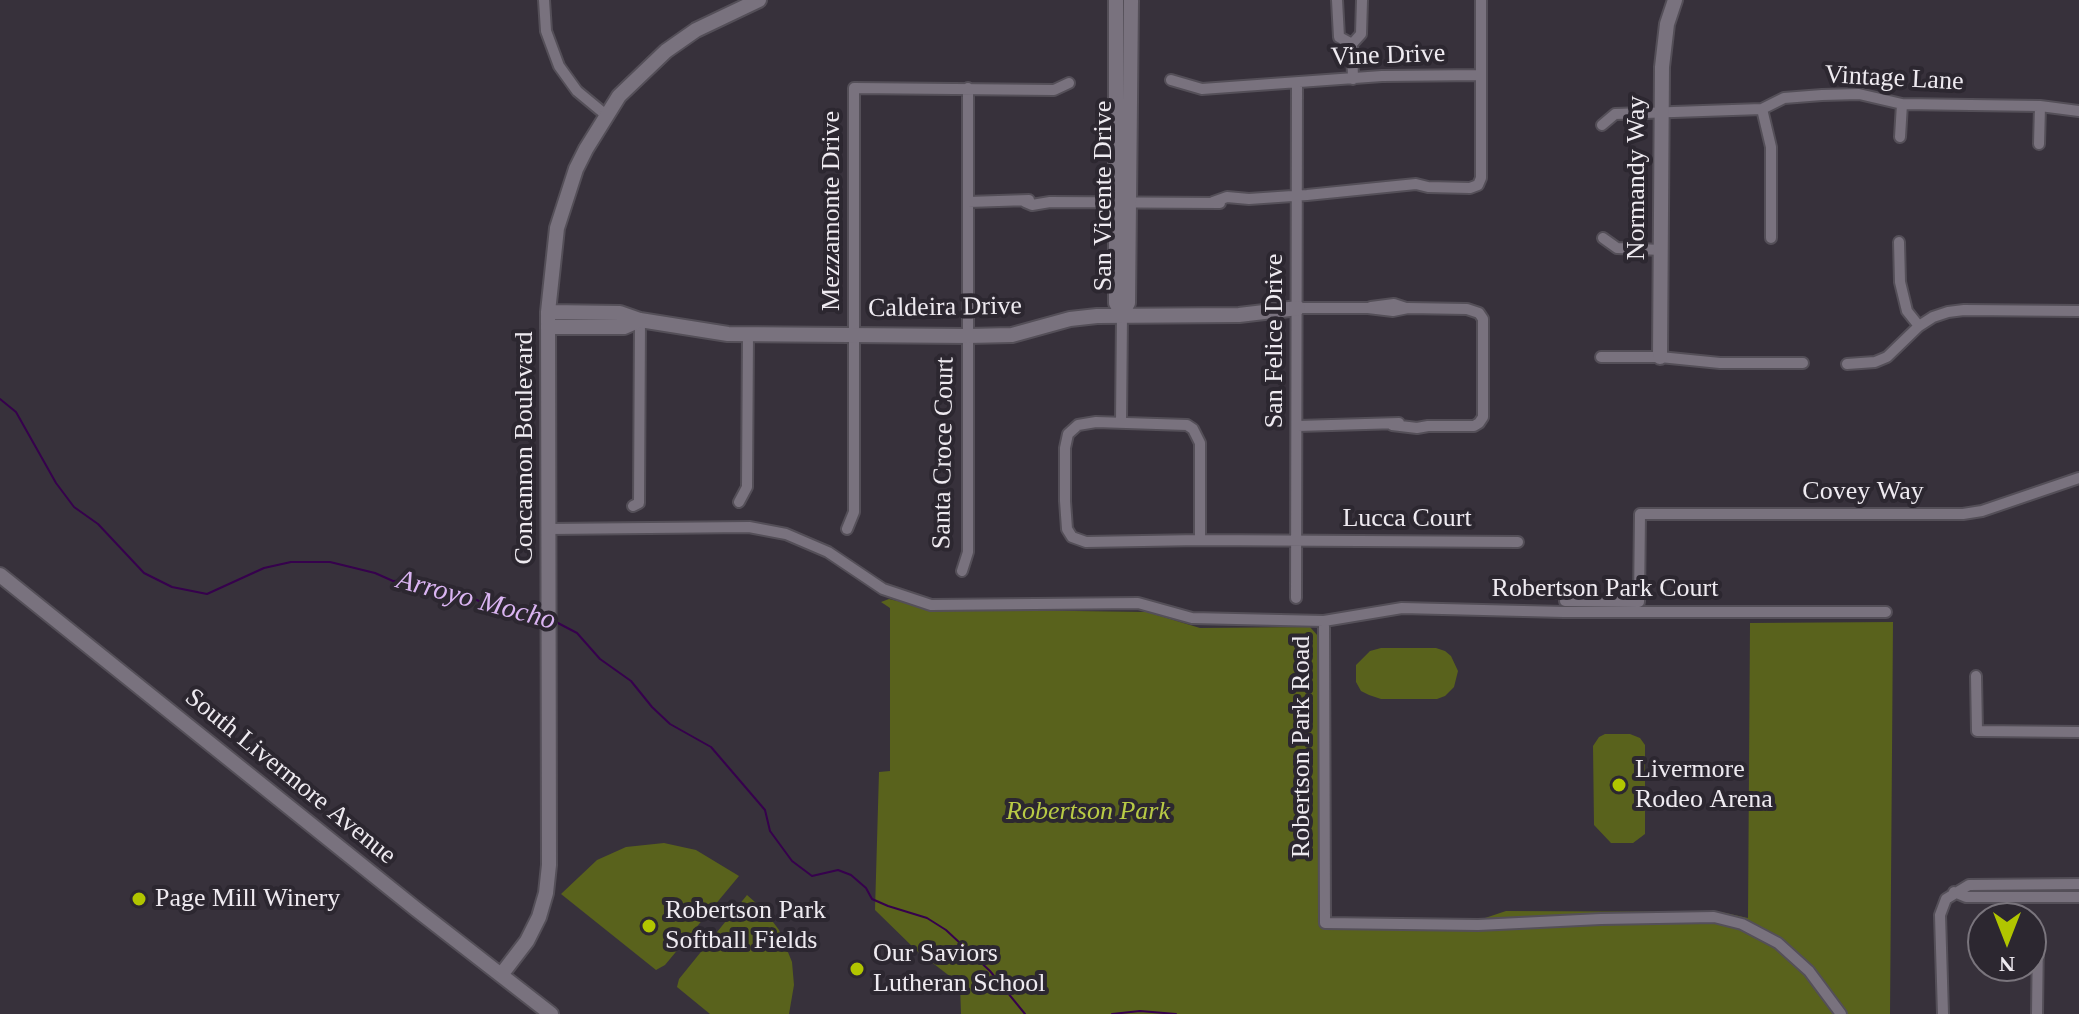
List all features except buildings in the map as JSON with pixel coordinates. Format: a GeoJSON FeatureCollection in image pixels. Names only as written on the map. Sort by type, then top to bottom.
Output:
{"type":"FeatureCollection","features":[{"type":"Feature","properties":{"kind":"main road","name":"Concannon Boulevard"},"geometry":{"type":"LineString","coordinates":[[501,975],[527,941],[539,917],[549,865],[548,319],[557,228],[576,169],[606,115],[636,77],[696,30],[759,0]]}},
{"type":"Feature","properties":{"kind":"main road","name":"San Vicente Drive"},"geometry":{"type":"LineString","coordinates":[[1116,0],[1128,303],[1122,314]]}},
{"type":"Feature","properties":{"kind":"main road","name":"San Vicente Drive"},"geometry":{"type":"LineString","coordinates":[[1122,202],[1131,0]]}},
{"type":"Feature","properties":{"kind":"main road","name":"Normandy Way"},"geometry":{"type":"LineString","coordinates":[[1660,357],[1663,46],[1675,0]]}},
{"type":"Feature","properties":{"kind":"main road","name":"Caldeira Drive"},"geometry":{"type":"LineString","coordinates":[[548,319],[620,313],[640,320],[716,333],[968,336],[1012,335],[1070,319],[1122,314],[1239,315],[1298,308]]}},
{"type":"Feature","properties":{"kind":"main road","name":"South Livermore Avenue"},"geometry":{"type":"LineString","coordinates":[[0,575],[551,1014]]}},
{"type":"Feature","properties":{"kind":"street"},"geometry":{"type":"LineString","coordinates":[[544,0],[546,31],[559,66],[577,91],[606,115]]}},
{"type":"Feature","properties":{"kind":"street"},"geometry":{"type":"LineString","coordinates":[[1337,0],[1339,37],[1352,44]]}},
{"type":"Feature","properties":{"kind":"street"},"geometry":{"type":"LineString","coordinates":[[1353,79],[1352,44],[1361,34],[1362,0]]}},
{"type":"Feature","properties":{"kind":"street"},"geometry":{"type":"LineString","coordinates":[[968,202],[1025,202],[1032,205],[1050,202],[1213,202],[1227,197],[1249,199],[1405,187],[1416,191],[1428,187],[1470,188],[1478,185],[1481,178],[1481,0]]}},
{"type":"Feature","properties":{"kind":"street","name":"Vine Drive"},"geometry":{"type":"LineString","coordinates":[[1171,80],[1202,89],[1353,79],[1481,75]]}},
{"type":"Feature","properties":{"kind":"street"},"geometry":{"type":"LineString","coordinates":[[968,88],[1054,90],[1069,83]]}},
{"type":"Feature","properties":{"kind":"street","name":"San Felice Drive"},"geometry":{"type":"LineString","coordinates":[[1296,598],[1297,83]]}},
{"type":"Feature","properties":{"kind":"street","name":"Mezzamonte Drive"},"geometry":{"type":"LineString","coordinates":[[847,529],[854,512],[854,88],[968,88]]}},
{"type":"Feature","properties":{"kind":"street","name":"Santa Croce Court"},"geometry":{"type":"LineString","coordinates":[[962,571],[968,552],[968,88]]}},
{"type":"Feature","properties":{"kind":"street","name":"Vintage Lane"},"geometry":{"type":"LineString","coordinates":[[1602,125],[1615,114],[1762,109],[1784,98],[1822,95],[1859,94],[1902,104],[2040,106],[2079,111]]}},
{"type":"Feature","properties":{"kind":"street"},"geometry":{"type":"LineString","coordinates":[[1900,137],[1902,104]]}},
{"type":"Feature","properties":{"kind":"street"},"geometry":{"type":"LineString","coordinates":[[2039,144],[2040,106]]}},
{"type":"Feature","properties":{"kind":"street"},"geometry":{"type":"LineString","coordinates":[[1762,109],[1771,147],[1771,238]]}},
{"type":"Feature","properties":{"kind":"street"},"geometry":{"type":"LineString","coordinates":[[1603,238],[1617,248],[1661,250]]}},
{"type":"Feature","properties":{"kind":"street"},"geometry":{"type":"LineString","coordinates":[[1899,242],[1900,282],[1907,311],[1919,326]]}},
{"type":"Feature","properties":{"kind":"street"},"geometry":{"type":"LineString","coordinates":[[1298,308],[1368,308],[1394,304],[1408,308],[1475,309],[1483,319],[1483,417],[1474,426],[1298,426]]}},
{"type":"Feature","properties":{"kind":"street"},"geometry":{"type":"LineString","coordinates":[[1847,364],[1875,362],[1887,357],[1933,317],[1964,310],[2079,311]]}},
{"type":"Feature","properties":{"kind":"street"},"geometry":{"type":"LineString","coordinates":[[1122,314],[1121,423],[1187,425],[1198,435],[1200,540]]}},
{"type":"Feature","properties":{"kind":"street"},"geometry":{"type":"LineString","coordinates":[[633,506],[639,503],[640,320]]}},
{"type":"Feature","properties":{"kind":"street"},"geometry":{"type":"LineString","coordinates":[[739,502],[747,487],[748,334]]}},
{"type":"Feature","properties":{"kind":"street"},"geometry":{"type":"LineString","coordinates":[[1601,357],[1660,357],[1720,363],[1803,363]]}},
{"type":"Feature","properties":{"kind":"street","name":"Lucca Court"},"geometry":{"type":"LineString","coordinates":[[1121,423],[1087,423],[1078,425],[1068,434],[1065,448],[1066,522],[1070,534],[1086,542],[1518,542]]}},
{"type":"Feature","properties":{"kind":"street","name":"Covey Way"},"geometry":{"type":"LineString","coordinates":[[1565,601],[1639,602],[1640,514],[1963,514],[1982,511],[2079,478]]}},
{"type":"Feature","properties":{"kind":"street","name":"Robertson Park Road"},"geometry":{"type":"LineString","coordinates":[[549,529],[749,527],[786,534],[828,552],[883,589],[931,605],[1138,603],[1192,618],[1324,621],[1325,923],[1478,925],[1714,917],[1742,924],[1778,943],[1809,971],[1841,1014]]}},
{"type":"Feature","properties":{"kind":"street","name":"Robertson Park Court"},"geometry":{"type":"LineString","coordinates":[[1324,621],[1402,608],[1564,612],[1886,612]]}},
{"type":"Feature","properties":{"kind":"street"},"geometry":{"type":"LineString","coordinates":[[1976,676],[1977,731],[2079,732]]}},
{"type":"Feature","properties":{"kind":"street"},"geometry":{"type":"LineString","coordinates":[[1943,1014],[1940,915],[1946,899],[1969,885],[2079,884]]}},
{"type":"Feature","properties":{"kind":"street"},"geometry":{"type":"LineString","coordinates":[[1954,892],[1966,897],[2079,897]]}},
{"type":"Feature","properties":{"kind":"street"},"geometry":{"type":"LineString","coordinates":[[2037,982],[2037,1014]]}},
{"type":"Feature","properties":{"kind":"green space","name":"Robertson Park"},"geometry":{"type":"Polygon","coordinates":[[[889,599],[931,609],[1147,612],[1200,628],[1310,627],[1318,636],[1319,918],[1485,918],[1506,911],[1721,912],[1748,918],[1750,623],[1893,622],[1890,1014],[961,1014],[960,984],[917,951],[875,910],[879,772],[890,771],[890,608],[881,602],[889,599]]]}},
{"type":"Feature","properties":{"kind":"green space"},"geometry":{"type":"Polygon","coordinates":[[[1381,648],[1436,648],[1445,651],[1458,671],[1454,687],[1437,699],[1381,699],[1361,691],[1356,682],[1356,665],[1370,651],[1381,648]]]}},
{"type":"Feature","properties":{"kind":"green space","name":"Livermore Rodeo Arena"},"geometry":{"type":"Polygon","coordinates":[[[1605,734],[1630,734],[1640,738],[1645,745],[1645,834],[1633,843],[1611,843],[1594,825],[1593,746],[1605,734]]]}},
{"type":"Feature","properties":{"kind":"green space","name":"Robertson Park Softball Fields"},"geometry":{"type":"Polygon","coordinates":[[[664,843],[696,850],[739,876],[665,965],[656,970],[561,894],[597,860],[626,847],[664,843]]]}},
{"type":"Feature","properties":{"kind":"green space","name":"Robertson Park Softball Fields"},"geometry":{"type":"Polygon","coordinates":[[[747,895],[764,910],[779,930],[792,962],[794,985],[789,1014],[710,1014],[677,987],[679,979],[747,895]]]}},
{"type":"Feature","properties":{"kind":"waterway","name":"Arroyo Mocho"},"geometry":{"type":"LineString","coordinates":[[0,399],[16,412],[56,483],[74,507],[98,524],[144,573],[172,587],[207,594],[264,568],[291,562],[330,562],[375,573],[393,581],[411,580],[454,591],[494,607],[542,618]]}},
{"type":"Feature","properties":{"kind":"waterway","name":"Arroyo Mocho"},"geometry":{"type":"LineString","coordinates":[[556,622],[577,633],[600,659],[631,681],[670,724],[711,747],[765,810],[770,831],[792,861],[812,876],[838,870],[851,875],[866,888],[872,899],[927,918],[946,930],[990,971],[1025,1014]]}},
{"type":"Feature","properties":{"kind":"waterway","name":"Arroyo Mocho"},"geometry":{"type":"LineString","coordinates":[[1112,1014],[1140,1011],[1176,1014]]}},
{"type":"Feature","properties":{"kind":"place","name":"Livermore Rodeo Arena"},"geometry":{"type":"Point","coordinates":[1619,785]}},
{"type":"Feature","properties":{"kind":"place","name":"Page Mill Winery"},"geometry":{"type":"Point","coordinates":[139,899]}},
{"type":"Feature","properties":{"kind":"place","name":"Robertson Park Softball Fields"},"geometry":{"type":"Point","coordinates":[649,926]}},
{"type":"Feature","properties":{"kind":"place","name":"Our Saviors Lutheran School"},"geometry":{"type":"Point","coordinates":[857,969]}}]}
